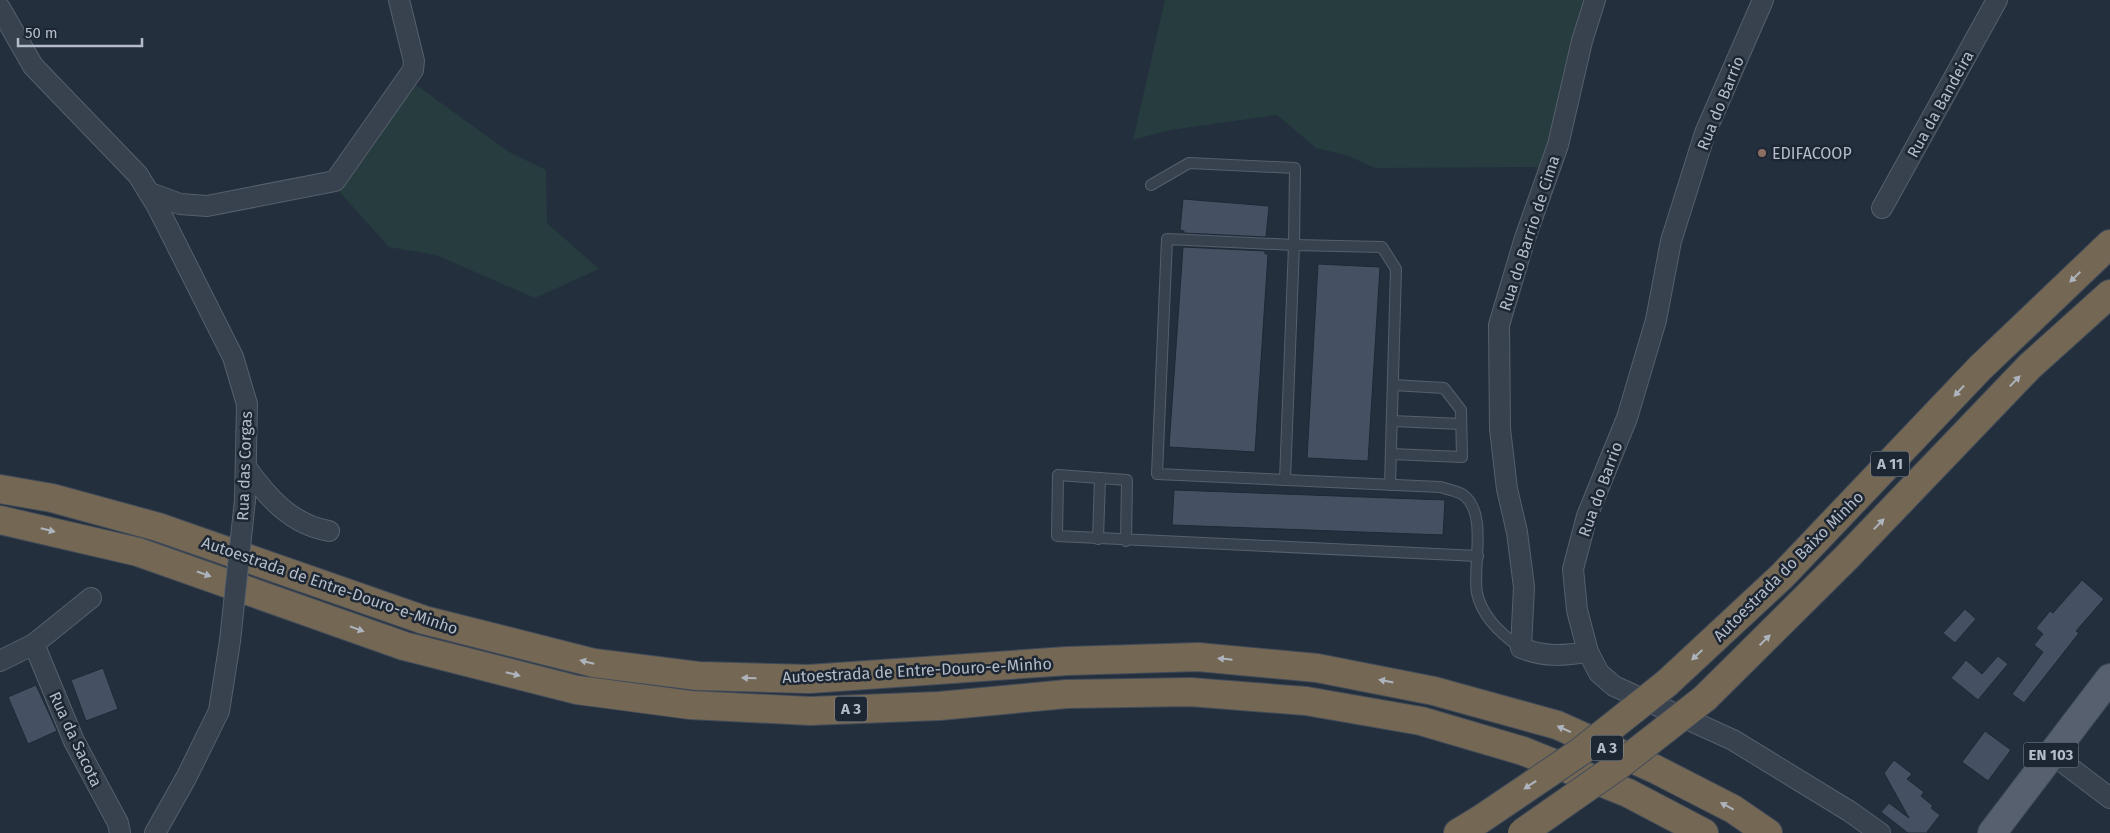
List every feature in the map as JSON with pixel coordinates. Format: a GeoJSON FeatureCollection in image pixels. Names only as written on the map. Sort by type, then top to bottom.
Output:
{"type":"FeatureCollection","features":[{"type":"Feature","properties":{"kind":"highway","name":"Autoestrada do Baixo Minho"},"geometry":{"type":"LineString","coordinates":[[1458,833],[1580,752],[1667,683],[1782,576],[1980,368],[2110,244]]}},
{"type":"Feature","properties":{"kind":"highway","name":"A 11"},"geometry":{"type":"LineString","coordinates":[[1522,833],[1622,763],[1705,698],[1846,558],[2030,366],[2110,294]]}},
{"type":"Feature","properties":{"kind":"highway","name":"Autoestrada de Entre-Douro-e-Minho"},"geometry":{"type":"LineString","coordinates":[[0,489],[52,498],[158,527],[424,620],[594,663],[698,676],[809,679],[1067,661],[1198,657],[1317,668],[1434,691],[1556,725],[1698,791],[1732,809],[1768,833]]}},
{"type":"Feature","properties":{"kind":"highway","name":"Autoestrada de Entre-Douro-e-Minho"},"geometry":{"type":"LineString","coordinates":[[0,520],[39,527],[138,552],[404,646],[577,690],[690,705],[810,711],[939,706],[1067,694],[1190,692],[1306,701],[1421,721],[1523,751],[1628,794],[1704,833]]}},
{"type":"Feature","properties":{"kind":"main road","name":"EN 103"},"geometry":{"type":"LineString","coordinates":[[1992,833],[2110,678]]}},
{"type":"Feature","properties":{"kind":"street"},"geometry":{"type":"LineString","coordinates":[[150,193],[180,204],[207,206],[335,181],[413,70],[414,61],[399,0]]}},
{"type":"Feature","properties":{"kind":"street","name":"Rua do Barrio de Cima"},"geometry":{"type":"LineString","coordinates":[[1521,648],[1524,587],[1500,429],[1499,325],[1524,238],[1558,145],[1582,41],[1595,0]]}},
{"type":"Feature","properties":{"kind":"street","name":"Rua do Barrio"},"geometry":{"type":"LineString","coordinates":[[1763,0],[1706,134],[1671,241],[1656,320],[1629,409],[1587,516],[1573,569],[1577,610],[1588,652],[1599,673],[1614,686],[1733,740],[1849,811],[1880,833]]}},
{"type":"Feature","properties":{"kind":"street","name":"Rua da Bandeira"},"geometry":{"type":"LineString","coordinates":[[1882,208],[1997,0]]}},
{"type":"Feature","properties":{"kind":"street","name":"Rua das Corgas"},"geometry":{"type":"LineString","coordinates":[[0,8],[33,66],[138,174],[150,193],[233,357],[247,404],[245,500],[230,640],[219,711],[186,778],[155,833]]}},
{"type":"Feature","properties":{"kind":"street"},"geometry":{"type":"LineString","coordinates":[[246,468],[260,487],[286,512],[306,526],[329,531]]}},
{"type":"Feature","properties":{"kind":"street"},"geometry":{"type":"LineString","coordinates":[[0,661],[34,644],[91,598]]}},
{"type":"Feature","properties":{"kind":"street","name":"Rua da Sacota"},"geometry":{"type":"LineString","coordinates":[[34,644],[74,741],[118,823],[120,833]]}},
{"type":"Feature","properties":{"kind":"street"},"geometry":{"type":"LineString","coordinates":[[1521,648],[1538,655],[1559,657],[1588,652]]}},
{"type":"Feature","properties":{"kind":"street"},"geometry":{"type":"LineString","coordinates":[[2052,754],[2110,798]]}},
{"type":"Feature","properties":{"kind":"lane"},"geometry":{"type":"LineString","coordinates":[[1151,184],[1189,163],[1295,168],[1285,480]]}},
{"type":"Feature","properties":{"kind":"lane"},"geometry":{"type":"LineString","coordinates":[[1390,485],[1396,269],[1382,247],[1167,239],[1157,474],[1390,485],[1440,487],[1462,494],[1476,514],[1477,593],[1487,616],[1504,637],[1521,648]]}},
{"type":"Feature","properties":{"kind":"lane"},"geometry":{"type":"LineString","coordinates":[[1391,454],[1462,457],[1461,410],[1444,388],[1393,386]]}},
{"type":"Feature","properties":{"kind":"lane"},"geometry":{"type":"LineString","coordinates":[[1392,421],[1461,424]]}},
{"type":"Feature","properties":{"kind":"lane"},"geometry":{"type":"LineString","coordinates":[[1126,541],[1127,480],[1058,475],[1057,536],[1126,541],[1478,556]]}},
{"type":"Feature","properties":{"kind":"lane"},"geometry":{"type":"LineString","coordinates":[[1098,539],[1100,478]]}},
{"type":"Feature","properties":{"kind":"green space"},"geometry":{"type":"Polygon","coordinates":[[[1165,0],[1587,0],[1547,167],[1375,168],[1346,155],[1316,148],[1277,115],[1170,130],[1133,140],[1165,0]]]}},
{"type":"Feature","properties":{"kind":"green space"},"geometry":{"type":"Polygon","coordinates":[[[412,82],[509,152],[546,170],[547,223],[599,269],[535,298],[436,255],[389,247],[336,188],[412,82]]]}},
{"type":"Feature","properties":{"kind":"building"},"geometry":{"type":"Polygon","coordinates":[[[1183,199],[1269,206],[1266,237],[1184,233],[1184,231],[1180,230],[1183,199]]]}},
{"type":"Feature","properties":{"kind":"building"},"geometry":{"type":"Polygon","coordinates":[[[1183,247],[1265,251],[1265,254],[1268,254],[1255,452],[1169,447],[1183,247]]]}},
{"type":"Feature","properties":{"kind":"building"},"geometry":{"type":"Polygon","coordinates":[[[1318,264],[1380,267],[1368,461],[1307,458],[1318,264]]]}},
{"type":"Feature","properties":{"kind":"building"},"geometry":{"type":"Polygon","coordinates":[[[1174,490],[1445,500],[1443,535],[1172,525],[1174,490]]]}},
{"type":"Feature","properties":{"kind":"building"},"geometry":{"type":"Polygon","coordinates":[[[2082,580],[2104,599],[2076,631],[2079,633],[2024,703],[2012,694],[2043,652],[2034,645],[2043,634],[2036,628],[2050,611],[2053,613],[2082,580]]]}},
{"type":"Feature","properties":{"kind":"building"},"geometry":{"type":"Polygon","coordinates":[[[1965,609],[1976,619],[1955,643],[1943,633],[1965,609]]]}},
{"type":"Feature","properties":{"kind":"building"},"geometry":{"type":"Polygon","coordinates":[[[1998,656],[2008,664],[1978,700],[1951,678],[1966,660],[1982,674],[1998,656]]]}},
{"type":"Feature","properties":{"kind":"building"},"geometry":{"type":"Polygon","coordinates":[[[103,668],[118,709],[86,721],[71,680],[103,668]]]}},
{"type":"Feature","properties":{"kind":"building"},"geometry":{"type":"Polygon","coordinates":[[[36,685],[57,731],[28,744],[8,697],[36,685]]]}},
{"type":"Feature","properties":{"kind":"building"},"geometry":{"type":"Polygon","coordinates":[[[1985,731],[2011,750],[1988,781],[1962,762],[1985,731]]]}},
{"type":"Feature","properties":{"kind":"building"},"geometry":{"type":"Polygon","coordinates":[[[1894,760],[1912,774],[1907,779],[1924,792],[1921,796],[1940,815],[1927,832],[1929,833],[1908,833],[1881,812],[1889,803],[1909,818],[1884,773],[1894,760]]]}},
{"type":"Feature","properties":{"kind":"place","name":"EDIFACOOP"},"geometry":{"type":"Point","coordinates":[1762,153]}}]}
